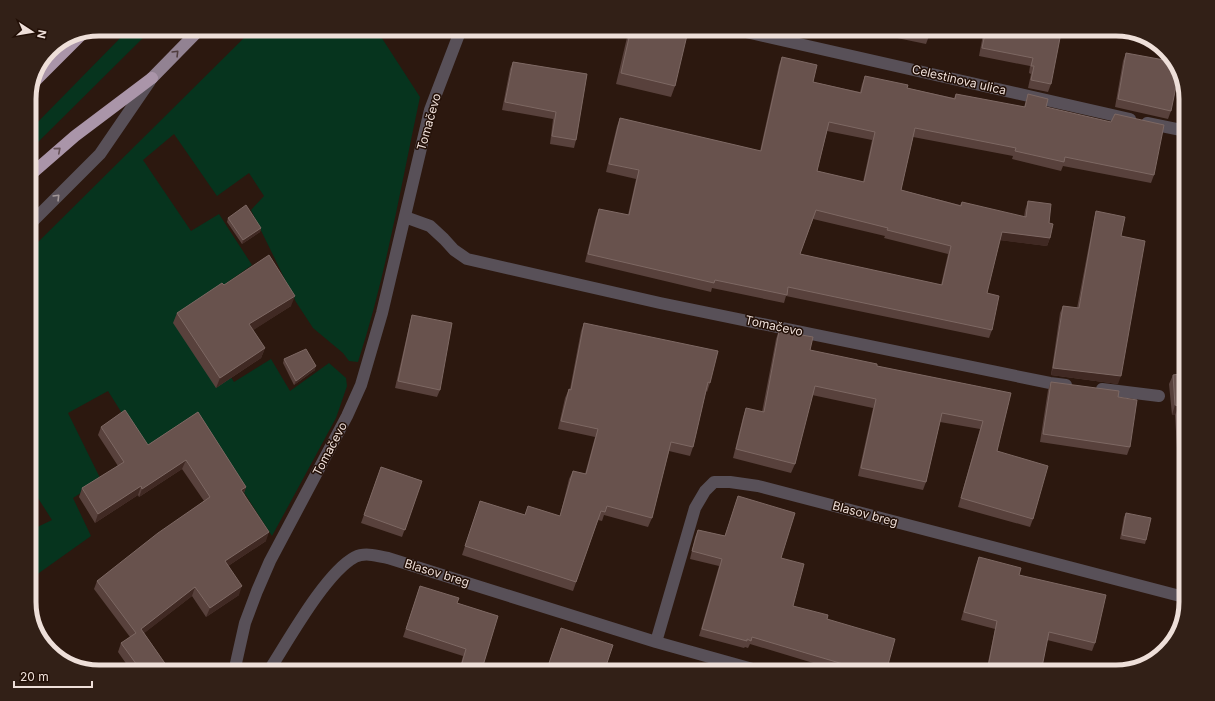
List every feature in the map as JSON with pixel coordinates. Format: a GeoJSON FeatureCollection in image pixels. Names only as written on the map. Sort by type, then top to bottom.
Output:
{"type":"FeatureCollection","features":[{"type":"Feature","properties":{"kind":"highway"},"geometry":{"type":"LineString","coordinates":[[41,75],[75,41]]}},
{"type":"Feature","properties":{"kind":"highway"},"geometry":{"type":"LineString","coordinates":[[36,170],[75,136],[152,78]]}},
{"type":"Feature","properties":{"kind":"main road"},"geometry":{"type":"LineString","coordinates":[[152,78],[193,36]]}},
{"type":"Feature","properties":{"kind":"street","name":"Tomačevo"},"geometry":{"type":"LineString","coordinates":[[236,665],[245,623],[257,591],[274,554],[347,416],[361,385],[382,313],[430,110],[458,36]]}},
{"type":"Feature","properties":{"kind":"street","name":"Celestinova ulica"},"geometry":{"type":"LineString","coordinates":[[764,36],[1179,130]]}},
{"type":"Feature","properties":{"kind":"street"},"geometry":{"type":"LineString","coordinates":[[36,217],[100,154],[152,78]]}},
{"type":"Feature","properties":{"kind":"street","name":"Tomačevo"},"geometry":{"type":"LineString","coordinates":[[405,217],[430,226],[444,238],[454,250],[467,259],[683,308],[1050,383],[1159,396]]}},
{"type":"Feature","properties":{"kind":"street","name":"Blasov breg"},"geometry":{"type":"LineString","coordinates":[[656,642],[695,508],[705,491],[714,482],[730,482],[758,486],[1179,596]]}},
{"type":"Feature","properties":{"kind":"street","name":"Blasov breg"},"geometry":{"type":"LineString","coordinates":[[273,665],[314,601],[340,568],[356,557],[368,554],[388,558],[656,642],[738,665]]}},
{"type":"Feature","properties":{"kind":"green space"},"geometry":{"type":"Polygon","coordinates":[[[122,36],[145,36],[36,144],[36,124],[122,36]]]}},
{"type":"Feature","properties":{"kind":"green space"},"geometry":{"type":"Polygon","coordinates":[[[246,36],[381,36],[420,97],[385,264],[358,362],[349,361],[343,353],[313,328],[296,302],[251,210],[264,196],[249,173],[217,196],[174,134],[143,160],[191,231],[219,214],[252,265],[221,287],[208,340],[234,382],[271,359],[290,391],[329,363],[346,378],[347,386],[336,418],[272,536],[195,416],[145,450],[108,391],[68,413],[101,480],[73,498],[91,536],[36,575],[36,528],[52,520],[36,495],[36,244],[246,36]]]}},
{"type":"Feature","properties":{"kind":"building"},"geometry":{"type":"Polygon","coordinates":[[[629,36],[687,36],[675,86],[621,73],[629,36]]]}},
{"type":"Feature","properties":{"kind":"building"},"geometry":{"type":"Polygon","coordinates":[[[985,36],[1052,36],[1060,38],[1051,84],[1031,80],[1034,66],[1031,66],[1033,58],[982,48],[985,36]]]}},
{"type":"Feature","properties":{"kind":"building"},"geometry":{"type":"Polygon","coordinates":[[[1126,53],[1165,60],[1171,67],[1177,82],[1171,111],[1118,99],[1126,53]]]}},
{"type":"Feature","properties":{"kind":"building"},"geometry":{"type":"Polygon","coordinates":[[[782,57],[817,65],[813,82],[861,93],[865,76],[908,85],[907,88],[955,99],[956,94],[1025,107],[1028,94],[1048,99],[1046,107],[1111,122],[1115,114],[1164,125],[1154,175],[1065,157],[1064,162],[1015,151],[1016,148],[915,128],[901,190],[961,206],[962,202],[1026,217],[1028,201],[1051,204],[1049,223],[1053,224],[1050,238],[1002,232],[987,293],[999,296],[992,330],[788,287],[787,295],[715,280],[714,283],[588,254],[599,209],[629,215],[639,170],[609,164],[620,118],[761,151],[782,57]],[[829,122],[817,171],[864,182],[875,132],[829,122]],[[816,210],[800,254],[942,285],[951,246],[816,210]]]}},
{"type":"Feature","properties":{"kind":"building"},"geometry":{"type":"Polygon","coordinates":[[[513,62],[587,74],[576,140],[552,136],[556,112],[505,102],[513,62]]]}},
{"type":"Feature","properties":{"kind":"building"},"geometry":{"type":"Polygon","coordinates":[[[246,205],[261,228],[243,240],[228,218],[246,205]]]}},
{"type":"Feature","properties":{"kind":"building"},"geometry":{"type":"Polygon","coordinates":[[[1096,211],[1125,217],[1121,236],[1145,241],[1121,376],[1053,368],[1063,306],[1079,308],[1096,211]]]}},
{"type":"Feature","properties":{"kind":"building"},"geometry":{"type":"Polygon","coordinates":[[[269,255],[295,296],[249,324],[265,348],[220,378],[177,313],[222,283],[224,285],[269,255]]]}},
{"type":"Feature","properties":{"kind":"building"},"geometry":{"type":"Polygon","coordinates":[[[412,315],[452,323],[440,390],[398,381],[412,315]]]}},
{"type":"Feature","properties":{"kind":"building"},"geometry":{"type":"Polygon","coordinates":[[[584,323],[718,351],[710,383],[708,382],[693,447],[671,442],[652,518],[607,506],[605,512],[601,511],[576,582],[465,546],[480,501],[525,515],[528,506],[560,516],[573,471],[586,474],[598,429],[561,421],[569,389],[571,390],[584,323]]]}},
{"type":"Feature","properties":{"kind":"building"},"geometry":{"type":"Polygon","coordinates":[[[779,331],[813,337],[810,350],[877,364],[877,366],[1011,393],[997,451],[1048,466],[1033,519],[961,498],[983,421],[942,413],[926,482],[861,468],[876,399],[815,386],[795,464],[736,449],[746,408],[764,412],[779,331]]]}},
{"type":"Feature","properties":{"kind":"building"},"geometry":{"type":"Polygon","coordinates":[[[306,349],[316,366],[296,381],[284,359],[306,349]]]}},
{"type":"Feature","properties":{"kind":"building"},"geometry":{"type":"Polygon","coordinates":[[[1179,374],[1179,406],[1175,405],[1173,375],[1179,374]]]}},
{"type":"Feature","properties":{"kind":"building"},"geometry":{"type":"Polygon","coordinates":[[[1051,382],[1119,391],[1118,397],[1137,400],[1130,447],[1043,434],[1051,382]]]}},
{"type":"Feature","properties":{"kind":"building"},"geometry":{"type":"Polygon","coordinates":[[[125,410],[148,445],[198,412],[246,487],[241,490],[269,532],[225,561],[242,586],[210,608],[195,587],[141,629],[166,665],[137,665],[121,643],[136,633],[97,581],[158,533],[210,497],[186,460],[142,489],[141,486],[98,514],[82,488],[124,462],[101,427],[125,410]]]}},
{"type":"Feature","properties":{"kind":"building"},"geometry":{"type":"Polygon","coordinates":[[[381,467],[422,481],[405,530],[364,515],[381,467]]]}},
{"type":"Feature","properties":{"kind":"building"},"geometry":{"type":"Polygon","coordinates":[[[738,496],[795,513],[781,558],[804,564],[793,606],[828,615],[827,619],[895,639],[888,665],[846,665],[752,637],[751,641],[747,639],[747,641],[702,629],[722,559],[692,551],[698,530],[725,536],[738,496]]]}},
{"type":"Feature","properties":{"kind":"building"},"geometry":{"type":"Polygon","coordinates":[[[1126,513],[1151,518],[1146,540],[1122,535],[1126,513]]]}},
{"type":"Feature","properties":{"kind":"building"},"geometry":{"type":"Polygon","coordinates":[[[979,557],[1021,568],[1019,575],[1106,595],[1095,643],[1049,632],[1042,665],[988,665],[997,621],[964,612],[979,557]]]}},
{"type":"Feature","properties":{"kind":"building"},"geometry":{"type":"Polygon","coordinates":[[[420,586],[459,598],[457,603],[498,616],[483,665],[469,665],[462,663],[466,649],[406,629],[420,586]]]}},
{"type":"Feature","properties":{"kind":"building"},"geometry":{"type":"Polygon","coordinates":[[[561,628],[613,645],[606,665],[548,665],[561,628]]]}}]}
